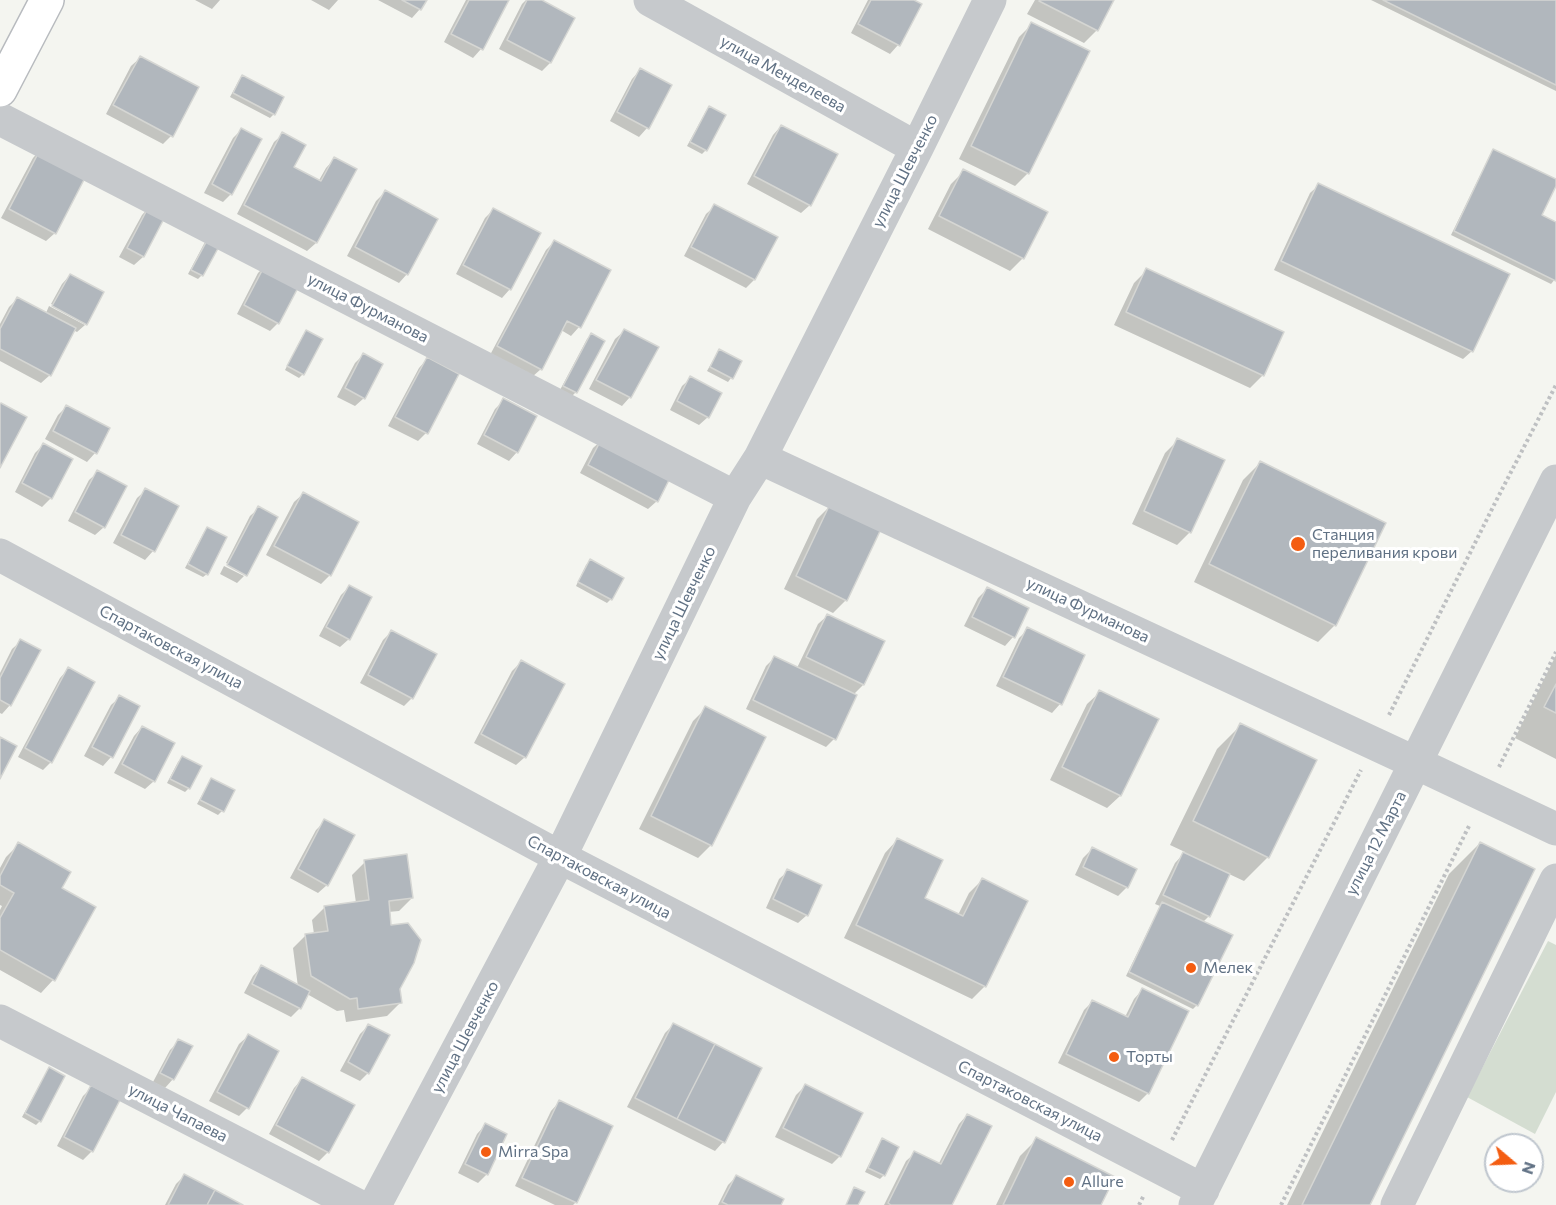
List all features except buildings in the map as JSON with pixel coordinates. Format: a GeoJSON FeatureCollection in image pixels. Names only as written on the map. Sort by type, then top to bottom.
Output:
{"type":"FeatureCollection","features":[{"type":"Feature","properties":{"kind":"main road"},"geometry":{"type":"LineString","coordinates":[[0,90],[47,0]]}},
{"type":"Feature","properties":{"kind":"street","name":"улица Менделеева"},"geometry":{"type":"LineString","coordinates":[[650,0],[917,148]]}},
{"type":"Feature","properties":{"kind":"street","name":"улица Шевченко"},"geometry":{"type":"LineString","coordinates":[[375,1205],[560,857],[735,497],[760,458],[990,0]]}},
{"type":"Feature","properties":{"kind":"street","name":"улица Фурманова"},"geometry":{"type":"LineString","coordinates":[[0,119],[735,497]]}},
{"type":"Feature","properties":{"kind":"street","name":"улица Фурманова"},"geometry":{"type":"LineString","coordinates":[[760,458],[1556,829]]}},
{"type":"Feature","properties":{"kind":"street","name":"улица 12 Марта"},"geometry":{"type":"LineString","coordinates":[[1199,1197],[1556,481]]}},
{"type":"Feature","properties":{"kind":"street","name":"Спартаковская улица"},"geometry":{"type":"LineString","coordinates":[[0,555],[560,857],[1158,1167],[1199,1197]]}},
{"type":"Feature","properties":{"kind":"street"},"geometry":{"type":"LineString","coordinates":[[1397,1205],[1556,880]]}},
{"type":"Feature","properties":{"kind":"street","name":"улица Чапаева"},"geometry":{"type":"LineString","coordinates":[[0,1021],[357,1205]]}},
{"type":"Feature","properties":{"kind":"path"},"geometry":{"type":"LineString","coordinates":[[1140,1205],[1556,385]]}},
{"type":"Feature","properties":{"kind":"path"},"geometry":{"type":"LineString","coordinates":[[1281,1205],[1556,652]]}},
{"type":"Feature","properties":{"kind":"shaded area"},"geometry":{"type":"Polygon","coordinates":[[[1548,941],[1556,945],[1556,1092],[1536,1133],[1467,1097],[1548,941]]]}},
{"type":"Feature","properties":{"kind":"place","name":"Станция переливания крови"},"geometry":{"type":"Point","coordinates":[1298,544]}},
{"type":"Feature","properties":{"kind":"place","name":"Мелек"},"geometry":{"type":"Point","coordinates":[1191,968]}},
{"type":"Feature","properties":{"kind":"place","name":"Торты"},"geometry":{"type":"Point","coordinates":[1114,1057]}},
{"type":"Feature","properties":{"kind":"place","name":"Mirra Spa"},"geometry":{"type":"Point","coordinates":[486,1152]}},
{"type":"Feature","properties":{"kind":"place","name":"Allure"},"geometry":{"type":"Point","coordinates":[1069,1182]}}]}
